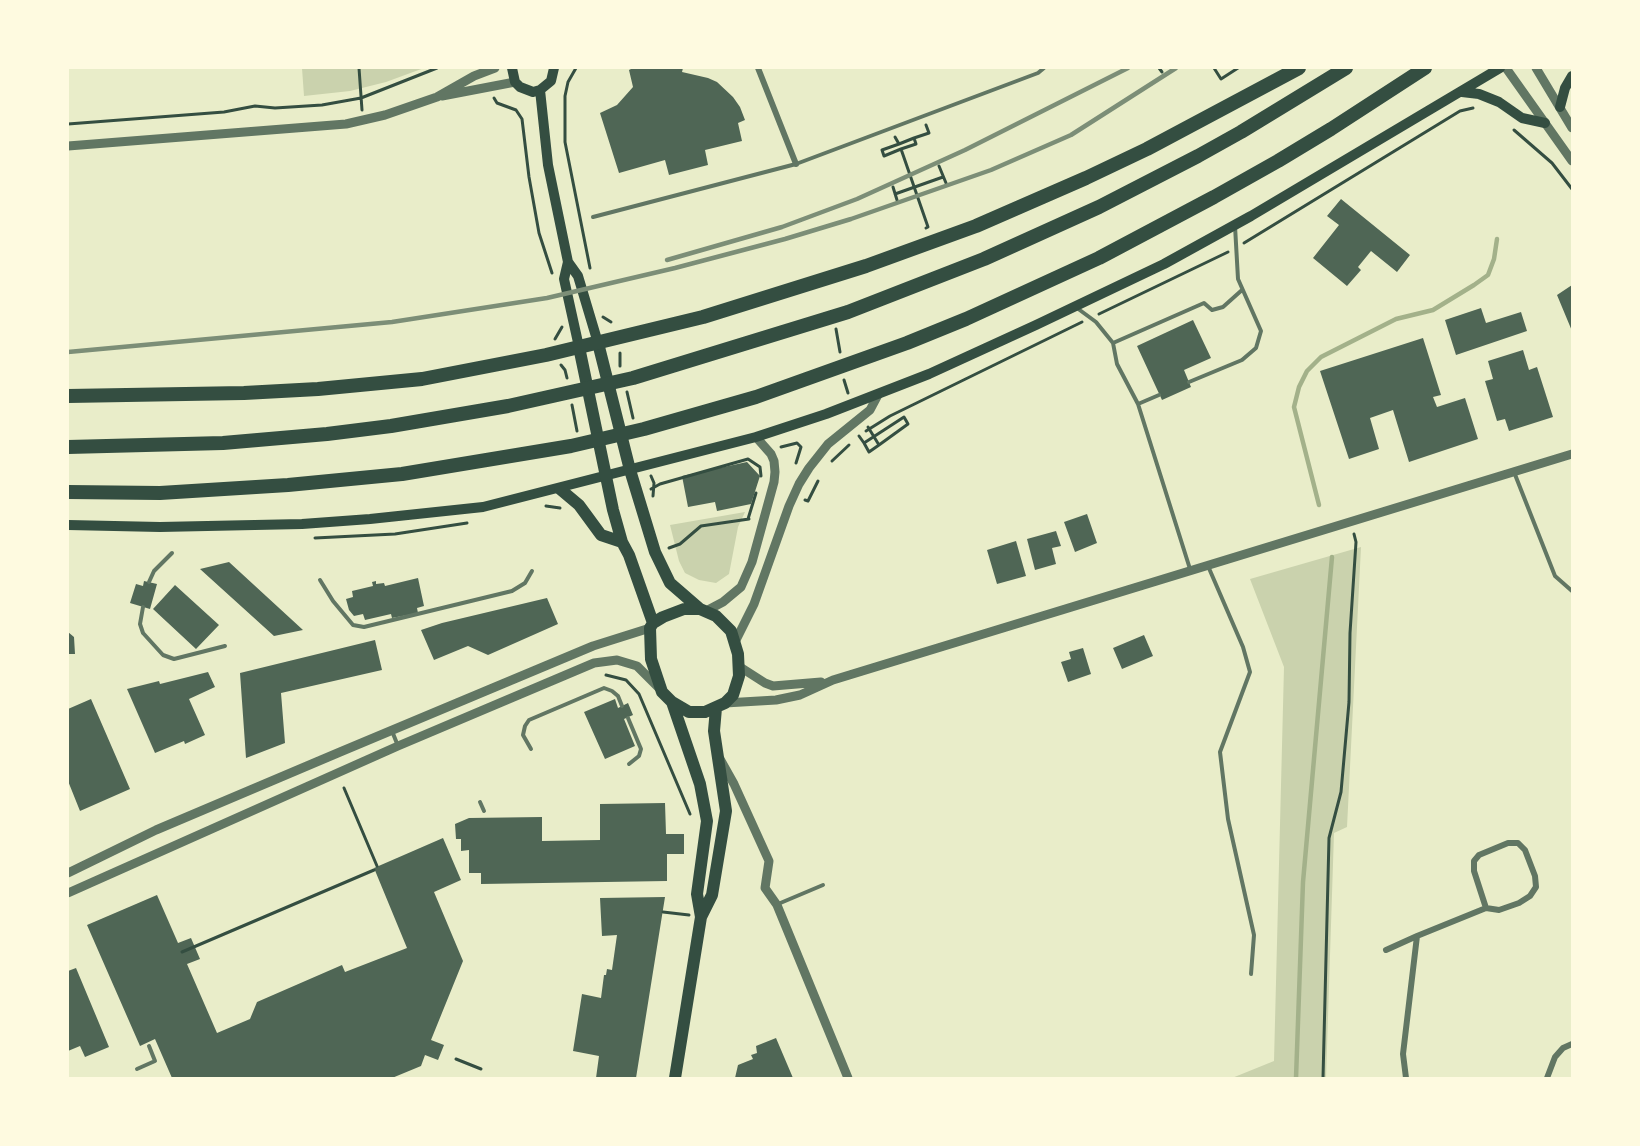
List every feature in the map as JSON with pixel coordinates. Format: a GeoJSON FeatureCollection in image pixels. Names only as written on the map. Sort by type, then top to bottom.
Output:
{"type":"FeatureCollection","features":[{"type":"Feature","properties":{"kind":"highway"},"geometry":{"type":"LineString","coordinates":[[68,396],[244,393],[318,389],[422,379],[557,353],[663,327],[754,302],[866,267],[976,226],[1147,149],[1299,68]]}},
{"type":"Feature","properties":{"kind":"highway"},"geometry":{"type":"LineString","coordinates":[[68,447],[223,443],[327,434],[566,399],[848,312],[916,287],[1099,207],[1206,151],[1347,68]]}},
{"type":"Feature","properties":{"kind":"highway"},"geometry":{"type":"LineString","coordinates":[[68,492],[160,493],[352,480],[476,462],[574,440],[644,429],[756,397],[864,359],[966,319],[1099,258],[1214,197],[1331,129],[1425,68]]}},
{"type":"Feature","properties":{"kind":"main road"},"geometry":{"type":"LineString","coordinates":[[512,68],[515,82],[526,90],[540,90],[551,81],[554,68]]}},
{"type":"Feature","properties":{"kind":"main road"},"geometry":{"type":"LineString","coordinates":[[68,525],[221,526],[370,519],[483,507],[756,437],[878,395],[929,374],[1164,264],[1500,68]]}},
{"type":"Feature","properties":{"kind":"main road"},"geometry":{"type":"LineString","coordinates":[[1560,107],[1572,76]]}},
{"type":"Feature","properties":{"kind":"main road"},"geometry":{"type":"LineString","coordinates":[[540,90],[548,165],[568,262],[578,276],[598,343],[630,470],[661,566],[670,583],[703,610],[716,616],[725,624],[731,631],[735,642],[740,667],[733,695],[721,705],[705,712],[688,712],[672,702],[662,692],[651,659],[652,626],[629,555],[622,542],[609,497],[607,476],[564,279],[568,262]]}},
{"type":"Feature","properties":{"kind":"main road"},"geometry":{"type":"LineString","coordinates":[[1462,92],[1479,94],[1499,102],[1522,118],[1545,123]]}},
{"type":"Feature","properties":{"kind":"main road"},"geometry":{"type":"LineString","coordinates":[[560,489],[579,506],[601,535],[622,542]]}},
{"type":"Feature","properties":{"kind":"main road"},"geometry":{"type":"LineString","coordinates":[[652,626],[673,612],[684,609],[703,610]]}},
{"type":"Feature","properties":{"kind":"main road"},"geometry":{"type":"LineString","coordinates":[[672,702],[700,784],[707,821],[697,894],[701,916]]}},
{"type":"Feature","properties":{"kind":"main road"},"geometry":{"type":"LineString","coordinates":[[675,1078],[701,916],[712,895],[726,811],[714,724],[721,705]]}},
{"type":"Feature","properties":{"kind":"street"},"geometry":{"type":"LineString","coordinates":[[437,97],[474,76],[495,68]]}},
{"type":"Feature","properties":{"kind":"street"},"geometry":{"type":"LineString","coordinates":[[758,68],[796,164]]}},
{"type":"Feature","properties":{"kind":"street"},"geometry":{"type":"LineString","coordinates":[[1506,68],[1572,161]]}},
{"type":"Feature","properties":{"kind":"street"},"geometry":{"type":"LineString","coordinates":[[1536,68],[1572,128]]}},
{"type":"Feature","properties":{"kind":"street"},"geometry":{"type":"LineString","coordinates":[[68,146],[324,126],[363,120],[437,97],[515,82]]}},
{"type":"Feature","properties":{"kind":"street"},"geometry":{"type":"LineString","coordinates":[[735,642],[754,604],[799,484],[828,444],[870,410],[878,395]]}},
{"type":"Feature","properties":{"kind":"street"},"geometry":{"type":"LineString","coordinates":[[703,610],[723,602],[741,587],[752,562],[775,472],[771,454],[756,437]]}},
{"type":"Feature","properties":{"kind":"street"},"geometry":{"type":"LineString","coordinates":[[721,705],[800,695],[833,680],[1572,454]]}},
{"type":"Feature","properties":{"kind":"street"},"geometry":{"type":"LineString","coordinates":[[68,873],[156,830],[392,730],[593,646],[652,626]]}},
{"type":"Feature","properties":{"kind":"street"},"geometry":{"type":"LineString","coordinates":[[68,893],[398,746],[594,663],[617,660],[637,666],[662,692]]}},
{"type":"Feature","properties":{"kind":"street"},"geometry":{"type":"LineString","coordinates":[[740,667],[773,686],[833,680]]}},
{"type":"Feature","properties":{"kind":"street"},"geometry":{"type":"LineString","coordinates":[[717,754],[735,784],[769,861],[765,888],[777,905],[848,1078]]}},
{"type":"Feature","properties":{"kind":"street"},"geometry":{"type":"LineString","coordinates":[[1386,950],[1486,908],[1499,910],[1519,903],[1530,896],[1536,887],[1535,876],[1525,850],[1518,843],[1508,843],[1479,855],[1474,861],[1474,871],[1486,908]]}},
{"type":"Feature","properties":{"kind":"street"},"geometry":{"type":"LineString","coordinates":[[1406,1078],[1403,1054],[1417,936]]}},
{"type":"Feature","properties":{"kind":"street"},"geometry":{"type":"LineString","coordinates":[[1547,1078],[1555,1057],[1563,1048],[1572,1044]]}},
{"type":"Feature","properties":{"kind":"lane"},"geometry":{"type":"LineString","coordinates":[[593,217],[796,164],[1044,68]]}},
{"type":"Feature","properties":{"kind":"lane"},"geometry":{"type":"LineString","coordinates":[[1189,382],[1242,360],[1256,348],[1261,331],[1238,279],[1234,225]]}},
{"type":"Feature","properties":{"kind":"lane"},"geometry":{"type":"LineString","coordinates":[[1113,343],[1204,303],[1212,310],[1223,307],[1242,290]]}},
{"type":"Feature","properties":{"kind":"lane"},"geometry":{"type":"LineString","coordinates":[[1075,307],[1096,322],[1113,343],[1117,364],[1138,404],[1190,571]]}},
{"type":"Feature","properties":{"kind":"lane"},"geometry":{"type":"LineString","coordinates":[[1138,404],[1159,395]]}},
{"type":"Feature","properties":{"kind":"lane"},"geometry":{"type":"LineString","coordinates":[[1514,472],[1555,576],[1572,591]]}},
{"type":"Feature","properties":{"kind":"lane"},"geometry":{"type":"LineString","coordinates":[[150,582],[154,571],[172,554]]}},
{"type":"Feature","properties":{"kind":"lane"},"geometry":{"type":"LineString","coordinates":[[1208,565],[1243,647],[1250,672],[1220,752],[1228,819],[1254,935],[1251,974]]}},
{"type":"Feature","properties":{"kind":"lane"},"geometry":{"type":"LineString","coordinates":[[320,580],[333,601],[353,625],[364,627],[512,591],[525,583],[532,571]]}},
{"type":"Feature","properties":{"kind":"lane"},"geometry":{"type":"LineString","coordinates":[[143,607],[140,624],[143,633],[163,655],[174,659],[225,646]]}},
{"type":"Feature","properties":{"kind":"lane"},"geometry":{"type":"LineString","coordinates":[[531,749],[524,735],[525,726],[529,720],[604,688],[618,696],[622,706]]}},
{"type":"Feature","properties":{"kind":"lane"},"geometry":{"type":"LineString","coordinates":[[628,718],[641,749],[639,756],[629,764]]}},
{"type":"Feature","properties":{"kind":"lane"},"geometry":{"type":"LineString","coordinates":[[392,730],[398,746]]}},
{"type":"Feature","properties":{"kind":"lane"},"geometry":{"type":"LineString","coordinates":[[480,801],[484,811]]}},
{"type":"Feature","properties":{"kind":"lane"},"geometry":{"type":"LineString","coordinates":[[777,905],[823,885]]}},
{"type":"Feature","properties":{"kind":"lane"},"geometry":{"type":"LineString","coordinates":[[137,1069],[155,1061],[148,1046]]}},
{"type":"Feature","properties":{"kind":"path"},"geometry":{"type":"LineString","coordinates":[[359,68],[363,120]]}},
{"type":"Feature","properties":{"kind":"path"},"geometry":{"type":"LineString","coordinates":[[68,124],[224,112],[255,106],[275,108],[322,105],[361,98],[437,68]]}},
{"type":"Feature","properties":{"kind":"path"},"geometry":{"type":"LineString","coordinates":[[576,68],[568,82],[565,96],[565,142],[591,273]]}},
{"type":"Feature","properties":{"kind":"path"},"geometry":{"type":"LineString","coordinates":[[1159,68],[1162,72]]}},
{"type":"Feature","properties":{"kind":"path"},"geometry":{"type":"LineString","coordinates":[[1214,68],[1221,79],[1238,68]]}},
{"type":"Feature","properties":{"kind":"path"},"geometry":{"type":"LineString","coordinates":[[490,88],[497,103],[516,110],[522,119],[539,233],[553,279]]}},
{"type":"Feature","properties":{"kind":"path"},"geometry":{"type":"LineString","coordinates":[[1509,126],[1552,163],[1572,189]]}},
{"type":"Feature","properties":{"kind":"path"},"geometry":{"type":"LineString","coordinates":[[891,128],[899,144]]}},
{"type":"Feature","properties":{"kind":"path"},"geometry":{"type":"LineString","coordinates":[[914,138],[916,144],[884,156],[882,150],[914,138],[929,133]]}},
{"type":"Feature","properties":{"kind":"path"},"geometry":{"type":"LineString","coordinates":[[901,149],[928,227]]}},
{"type":"Feature","properties":{"kind":"path"},"geometry":{"type":"LineString","coordinates":[[939,166],[946,183]]}},
{"type":"Feature","properties":{"kind":"path"},"geometry":{"type":"LineString","coordinates":[[895,194],[943,177]]}},
{"type":"Feature","properties":{"kind":"path"},"geometry":{"type":"LineString","coordinates":[[892,187],[897,200]]}},
{"type":"Feature","properties":{"kind":"path"},"geometry":{"type":"LineString","coordinates":[[562,320],[555,337],[557,353],[561,366],[565,370],[567,381]]}},
{"type":"Feature","properties":{"kind":"path"},"geometry":{"type":"LineString","coordinates":[[566,399],[574,440]]}},
{"type":"Feature","properties":{"kind":"path"},"geometry":{"type":"LineString","coordinates":[[864,443],[904,417],[908,424],[879,445]]}},
{"type":"Feature","properties":{"kind":"path"},"geometry":{"type":"LineString","coordinates":[[859,436],[869,452]]}},
{"type":"Feature","properties":{"kind":"path"},"geometry":{"type":"LineString","coordinates":[[652,498],[654,489],[660,484],[748,459],[760,467],[761,478]]}},
{"type":"Feature","properties":{"kind":"path"},"geometry":{"type":"LineString","coordinates":[[666,539],[669,549],[680,544],[701,526],[748,519],[758,488]]}},
{"type":"Feature","properties":{"kind":"path"},"geometry":{"type":"LineString","coordinates":[[1323,1078],[1329,838],[1341,792],[1349,702],[1350,633],[1356,542],[1350,522]]}},
{"type":"Feature","properties":{"kind":"path"},"geometry":{"type":"LineString","coordinates":[[604,675],[626,680],[639,694],[692,817]]}},
{"type":"Feature","properties":{"kind":"path"},"geometry":{"type":"LineString","coordinates":[[182,952],[376,868],[344,788]]}},
{"type":"Feature","properties":{"kind":"path"},"geometry":{"type":"LineString","coordinates":[[663,912],[684,915]]}},
{"type":"Feature","properties":{"kind":"path"},"geometry":{"type":"LineString","coordinates":[[456,1059],[481,1069]]}},
{"type":"Feature","properties":{"kind":"green space"},"geometry":{"type":"Polygon","coordinates":[[[302,68],[424,68],[386,82],[350,91],[304,96],[302,68]]]}},
{"type":"Feature","properties":{"kind":"green space"},"geometry":{"type":"Polygon","coordinates":[[[745,512],[738,527],[729,574],[716,583],[699,580],[685,573],[679,561],[670,525],[745,512]]]}},
{"type":"Feature","properties":{"kind":"green space"},"geometry":{"type":"Polygon","coordinates":[[[1361,547],[1347,827],[1334,833],[1326,1078],[1232,1078],[1274,1061],[1284,667],[1250,579],[1361,547]]]}},
{"type":"Feature","properties":{"kind":"building"},"geometry":{"type":"Polygon","coordinates":[[[633,68],[683,68],[682,72],[717,82],[740,107],[745,120],[738,123],[742,141],[705,150],[708,165],[669,175],[665,160],[619,173],[600,113],[617,105],[633,87],[629,70],[633,68]]]}},
{"type":"Feature","properties":{"kind":"building"},"geometry":{"type":"Polygon","coordinates":[[[1341,199],[1410,255],[1397,272],[1371,251],[1358,267],[1361,270],[1347,286],[1313,258],[1339,225],[1327,216],[1341,199]]]}},
{"type":"Feature","properties":{"kind":"building"},"geometry":{"type":"Polygon","coordinates":[[[1572,285],[1572,331],[1557,295],[1572,285]]]}},
{"type":"Feature","properties":{"kind":"building"},"geometry":{"type":"Polygon","coordinates":[[[1481,308],[1486,323],[1521,312],[1527,331],[1456,355],[1445,320],[1481,308]]]}},
{"type":"Feature","properties":{"kind":"building"},"geometry":{"type":"Polygon","coordinates":[[[1193,320],[1211,358],[1184,370],[1191,387],[1162,400],[1137,346],[1193,320]]]}},
{"type":"Feature","properties":{"kind":"building"},"geometry":{"type":"Polygon","coordinates":[[[1423,338],[1441,395],[1433,397],[1437,407],[1465,398],[1478,439],[1409,462],[1393,410],[1370,418],[1379,449],[1349,459],[1320,371],[1423,338]]]}},
{"type":"Feature","properties":{"kind":"building"},"geometry":{"type":"Polygon","coordinates":[[[1523,350],[1529,370],[1537,367],[1553,417],[1509,431],[1505,419],[1497,421],[1485,381],[1493,379],[1488,361],[1523,350]]]}},
{"type":"Feature","properties":{"kind":"building"},"geometry":{"type":"Polygon","coordinates":[[[747,462],[760,476],[751,504],[717,511],[715,502],[688,507],[682,476],[747,462]]]}},
{"type":"Feature","properties":{"kind":"building"},"geometry":{"type":"Polygon","coordinates":[[[1087,514],[1097,543],[1075,552],[1064,522],[1087,514]]]}},
{"type":"Feature","properties":{"kind":"building"},"geometry":{"type":"Polygon","coordinates":[[[1056,531],[1061,546],[1052,548],[1056,564],[1035,570],[1027,539],[1056,531]]]}},
{"type":"Feature","properties":{"kind":"building"},"geometry":{"type":"Polygon","coordinates":[[[1016,541],[1026,576],[997,584],[987,550],[1016,541]]]}},
{"type":"Feature","properties":{"kind":"building"},"geometry":{"type":"Polygon","coordinates":[[[229,562],[303,630],[274,636],[200,569],[229,562]]]}},
{"type":"Feature","properties":{"kind":"building"},"geometry":{"type":"Polygon","coordinates":[[[418,578],[424,606],[417,608],[418,613],[392,618],[391,614],[365,620],[363,614],[354,616],[349,610],[346,599],[353,597],[352,591],[373,586],[372,582],[376,581],[376,584],[384,583],[385,586],[418,578]]]}},
{"type":"Feature","properties":{"kind":"building"},"geometry":{"type":"Polygon","coordinates":[[[144,581],[157,584],[150,609],[130,603],[136,584],[143,586],[144,581]]]}},
{"type":"Feature","properties":{"kind":"building"},"geometry":{"type":"Polygon","coordinates":[[[175,585],[219,625],[196,649],[153,609],[175,585]]]}},
{"type":"Feature","properties":{"kind":"building"},"geometry":{"type":"Polygon","coordinates":[[[547,598],[558,624],[488,655],[468,646],[434,660],[421,630],[442,623],[547,598]]]}},
{"type":"Feature","properties":{"kind":"building"},"geometry":{"type":"Polygon","coordinates":[[[68,632],[74,637],[75,654],[68,654],[68,632]]]}},
{"type":"Feature","properties":{"kind":"building"},"geometry":{"type":"Polygon","coordinates":[[[1144,635],[1153,656],[1122,669],[1113,648],[1144,635]]]}},
{"type":"Feature","properties":{"kind":"building"},"geometry":{"type":"Polygon","coordinates":[[[375,640],[382,670],[281,693],[285,743],[246,758],[240,673],[375,640]]]}},
{"type":"Feature","properties":{"kind":"building"},"geometry":{"type":"Polygon","coordinates":[[[1083,648],[1091,674],[1068,682],[1061,662],[1071,659],[1069,652],[1083,648]]]}},
{"type":"Feature","properties":{"kind":"building"},"geometry":{"type":"Polygon","coordinates":[[[208,672],[215,687],[189,699],[205,735],[155,753],[127,689],[159,681],[160,684],[208,672]]]}},
{"type":"Feature","properties":{"kind":"building"},"geometry":{"type":"Polygon","coordinates":[[[91,699],[130,789],[80,811],[68,781],[68,709],[91,699]]]}},
{"type":"Feature","properties":{"kind":"building"},"geometry":{"type":"Polygon","coordinates":[[[615,699],[618,708],[628,703],[633,715],[624,719],[635,746],[605,759],[584,712],[615,699]]]}},
{"type":"Feature","properties":{"kind":"building"},"geometry":{"type":"Polygon","coordinates":[[[665,803],[666,834],[684,834],[684,854],[667,854],[667,881],[481,884],[481,873],[469,873],[469,850],[461,851],[461,839],[456,839],[455,824],[469,818],[542,817],[542,841],[600,840],[600,804],[665,803]]]}},
{"type":"Feature","properties":{"kind":"building"},"geometry":{"type":"Polygon","coordinates":[[[443,838],[461,880],[434,892],[463,961],[431,1040],[444,1045],[438,1060],[425,1055],[421,1066],[392,1078],[172,1078],[155,1039],[140,1046],[87,925],[157,895],[178,943],[191,938],[200,959],[187,964],[217,1033],[250,1019],[257,1002],[342,965],[345,972],[407,948],[374,868],[443,838]]]}},
{"type":"Feature","properties":{"kind":"building"},"geometry":{"type":"Polygon","coordinates":[[[665,897],[636,1078],[596,1078],[599,1056],[573,1051],[582,994],[601,998],[604,975],[607,969],[612,970],[617,935],[602,936],[600,898],[665,897]]]}},
{"type":"Feature","properties":{"kind":"building"},"geometry":{"type":"Polygon","coordinates":[[[76,968],[109,1047],[85,1057],[80,1046],[68,1051],[68,971],[76,968]]]}},
{"type":"Feature","properties":{"kind":"building"},"geometry":{"type":"Polygon","coordinates":[[[776,1038],[793,1078],[735,1078],[738,1065],[753,1059],[751,1055],[757,1053],[756,1046],[776,1038]]]}},
{"type":"Feature","properties":{"kind":"waterway"},"geometry":{"type":"LineString","coordinates":[[1319,505],[1294,407],[1299,387],[1307,371],[1321,357],[1396,319],[1433,310],[1474,285],[1488,275],[1494,259],[1497,239]]}},
{"type":"Feature","properties":{"kind":"waterway"},"geometry":{"type":"LineString","coordinates":[[1296,1078],[1303,882],[1332,557]]}},
{"type":"Feature","properties":{"kind":"railway"},"geometry":{"type":"LineString","coordinates":[[667,260],[782,227],[857,199],[965,150],[1128,68]]}},
{"type":"Feature","properties":{"kind":"railway"},"geometry":{"type":"LineString","coordinates":[[68,352],[392,322],[547,298],[675,268],[851,219],[991,170],[1071,135],[1176,68]]}}]}
